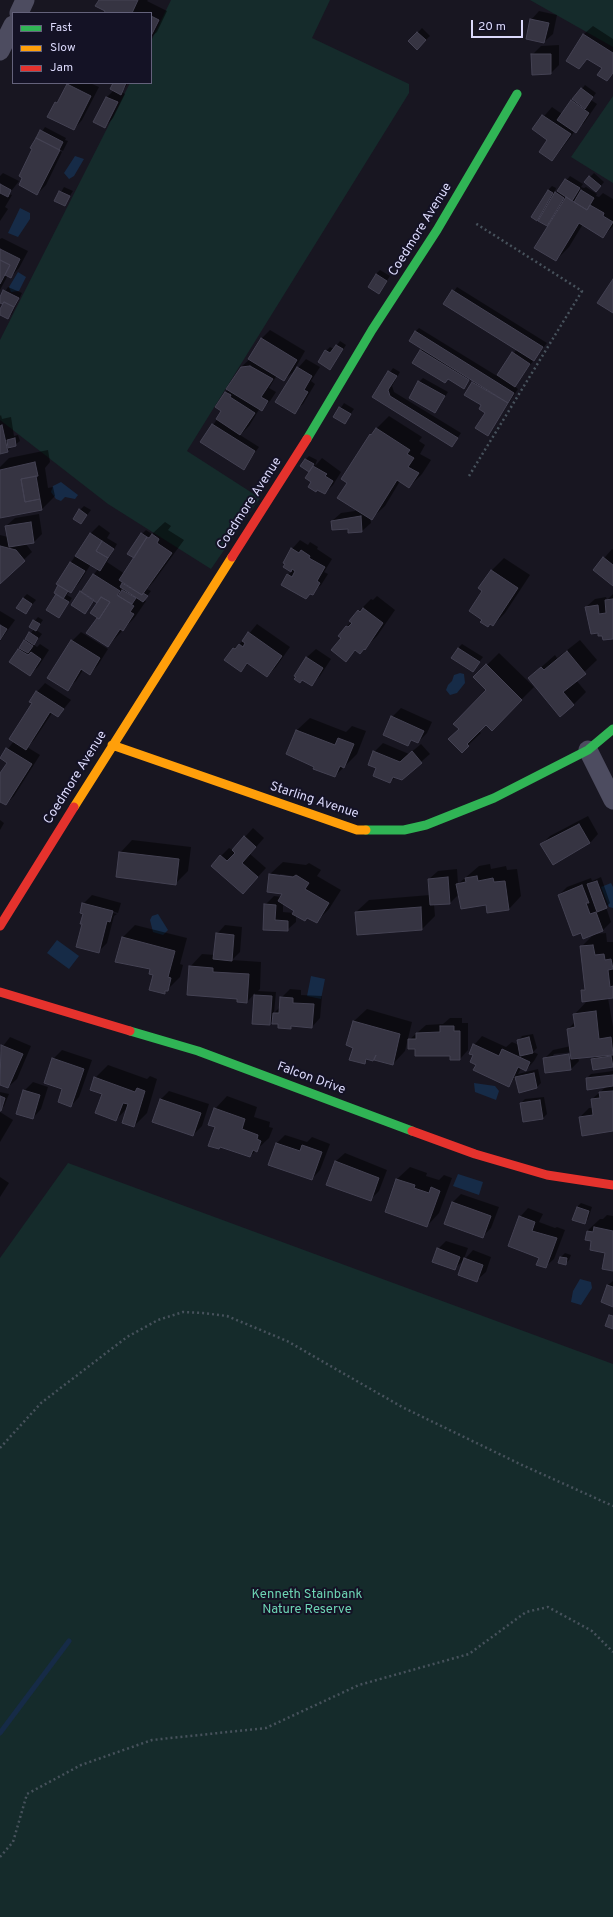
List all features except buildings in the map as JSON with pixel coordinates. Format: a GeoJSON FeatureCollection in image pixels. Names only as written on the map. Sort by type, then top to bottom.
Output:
{"type":"FeatureCollection","features":[{"type":"Feature","properties":{"kind":"street"},"geometry":{"type":"LineString","coordinates":[[19,12],[25,0]]}},
{"type":"Feature","properties":{"kind":"street"},"geometry":{"type":"LineString","coordinates":[[0,51],[12,27]]}},
{"type":"Feature","properties":{"kind":"street","name":"Coedmore Avenue"},"geometry":{"type":"LineString","coordinates":[[0,926],[112,745],[310,434],[372,330],[437,230],[517,94]]}},
{"type":"Feature","properties":{"kind":"street","name":"Starling Avenue"},"geometry":{"type":"LineString","coordinates":[[112,745],[357,830],[384,831],[404,830],[426,825],[494,798],[588,750],[613,729]]}},
{"type":"Feature","properties":{"kind":"street"},"geometry":{"type":"LineString","coordinates":[[588,750],[613,800]]}},
{"type":"Feature","properties":{"kind":"street","name":"Falcon Drive"},"geometry":{"type":"LineString","coordinates":[[0,992],[198,1051],[475,1154],[547,1175],[613,1185]]}},
{"type":"Feature","properties":{"kind":"path"},"geometry":{"type":"LineString","coordinates":[[469,476],[582,291],[475,223]]}},
{"type":"Feature","properties":{"kind":"path"},"geometry":{"type":"LineString","coordinates":[[0,1448],[41,1403],[126,1337],[158,1320],[183,1312],[203,1313],[227,1316],[287,1341],[402,1407],[522,1465],[613,1506]]}},
{"type":"Feature","properties":{"kind":"path"},"geometry":{"type":"LineString","coordinates":[[0,1857],[13,1842],[28,1794],[81,1765],[152,1740],[266,1728],[359,1685],[469,1654],[526,1612],[548,1607],[592,1631],[613,1652]]}},
{"type":"Feature","properties":{"kind":"green space"},"geometry":{"type":"Polygon","coordinates":[[[171,0],[330,0],[312,38],[409,84],[409,93],[187,451],[260,498],[211,569],[108,504],[0,420],[0,340],[129,84],[152,84],[152,39],[171,0]]]}},
{"type":"Feature","properties":{"kind":"green space"},"geometry":{"type":"Polygon","coordinates":[[[530,0],[613,0],[613,47],[530,0]]]}},
{"type":"Feature","properties":{"kind":"green space"},"geometry":{"type":"Polygon","coordinates":[[[613,96],[613,183],[571,157],[613,96]]]}},
{"type":"Feature","properties":{"kind":"green space","name":"Kenneth Stainbank Nature Reserve"},"geometry":{"type":"Polygon","coordinates":[[[68,1163],[613,1364],[613,1917],[0,1917],[0,1258],[68,1163]]]}},
{"type":"Feature","properties":{"kind":"water"},"geometry":{"type":"Polygon","coordinates":[[[75,156],[84,159],[74,176],[69,179],[64,173],[75,156]]]}},
{"type":"Feature","properties":{"kind":"water"},"geometry":{"type":"Polygon","coordinates":[[[20,208],[30,213],[30,219],[18,237],[8,233],[20,208]]]}},
{"type":"Feature","properties":{"kind":"water"},"geometry":{"type":"Polygon","coordinates":[[[18,272],[26,277],[19,291],[11,292],[9,287],[18,272]]]}},
{"type":"Feature","properties":{"kind":"water"},"geometry":{"type":"Polygon","coordinates":[[[61,482],[78,495],[75,499],[65,497],[61,501],[56,499],[51,492],[53,486],[61,482]]]}},
{"type":"Feature","properties":{"kind":"water"},"geometry":{"type":"Polygon","coordinates":[[[460,673],[464,674],[465,683],[457,693],[450,695],[446,690],[448,685],[452,681],[454,675],[460,673]]]}},
{"type":"Feature","properties":{"kind":"water"},"geometry":{"type":"Polygon","coordinates":[[[611,883],[613,887],[613,908],[609,907],[601,887],[611,883]]]}},
{"type":"Feature","properties":{"kind":"water"},"geometry":{"type":"Polygon","coordinates":[[[158,914],[168,930],[163,935],[153,932],[150,920],[152,916],[158,914]]]}},
{"type":"Feature","properties":{"kind":"water"},"geometry":{"type":"Polygon","coordinates":[[[57,940],[79,956],[69,969],[47,953],[57,940]]]}},
{"type":"Feature","properties":{"kind":"water"},"geometry":{"type":"Polygon","coordinates":[[[311,976],[325,979],[321,999],[307,996],[311,976]]]}},
{"type":"Feature","properties":{"kind":"water"},"geometry":{"type":"Polygon","coordinates":[[[474,1083],[495,1086],[499,1091],[496,1100],[475,1092],[474,1083]]]}},
{"type":"Feature","properties":{"kind":"water"},"geometry":{"type":"Polygon","coordinates":[[[458,1174],[483,1182],[479,1195],[453,1186],[458,1174]]]}},
{"type":"Feature","properties":{"kind":"water"},"geometry":{"type":"Polygon","coordinates":[[[580,1279],[591,1282],[592,1288],[581,1305],[571,1302],[573,1291],[580,1279]]]}},
{"type":"Feature","properties":{"kind":"waterway"},"geometry":{"type":"LineString","coordinates":[[0,1733],[69,1641]]}},
{"type":"Feature","properties":{"kind":"traffic: fast"},"geometry":{"type":"LineString","coordinates":[[307,439],[372,330],[437,230],[517,94]]}},
{"type":"Feature","properties":{"kind":"traffic: fast"},"geometry":{"type":"LineString","coordinates":[[366,830],[404,830],[426,825],[494,798],[588,750],[613,729]]}},
{"type":"Feature","properties":{"kind":"traffic: fast"},"geometry":{"type":"LineString","coordinates":[[130,1031],[198,1051],[412,1131]]}},
{"type":"Feature","properties":{"kind":"traffic: slow"},"geometry":{"type":"LineString","coordinates":[[74,807],[232,557]]}},
{"type":"Feature","properties":{"kind":"traffic: slow"},"geometry":{"type":"LineString","coordinates":[[112,745],[357,830],[366,830]]}},
{"type":"Feature","properties":{"kind":"traffic: jam"},"geometry":{"type":"LineString","coordinates":[[232,557],[307,439]]}},
{"type":"Feature","properties":{"kind":"traffic: jam"},"geometry":{"type":"LineString","coordinates":[[0,926],[74,807]]}},
{"type":"Feature","properties":{"kind":"traffic: jam"},"geometry":{"type":"LineString","coordinates":[[0,992],[130,1031]]}},
{"type":"Feature","properties":{"kind":"traffic: jam"},"geometry":{"type":"LineString","coordinates":[[412,1131],[475,1154],[547,1175],[613,1185]]}}]}
